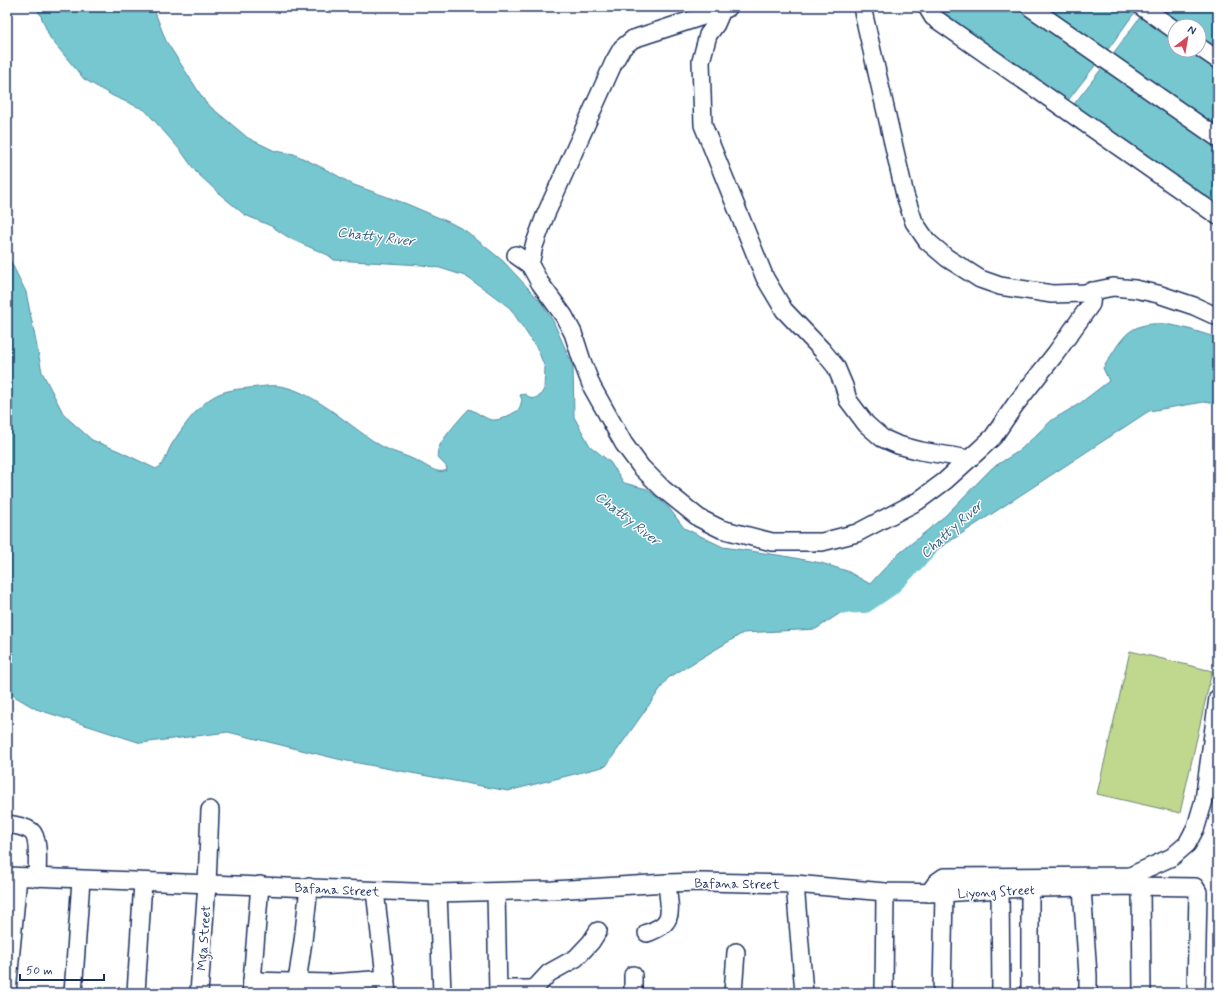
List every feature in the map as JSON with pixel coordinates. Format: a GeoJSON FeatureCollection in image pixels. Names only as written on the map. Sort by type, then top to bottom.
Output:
{"type":"FeatureCollection","features":[{"type":"Feature","properties":{"kind":"street"},"geometry":{"type":"LineString","coordinates":[[862,7],[905,195],[914,222],[927,242],[947,258],[980,279],[1000,286],[1052,294],[1084,293],[1113,287],[1134,289],[1158,294],[1218,316]]}},
{"type":"Feature","properties":{"kind":"street"},"geometry":{"type":"LineString","coordinates":[[927,7],[933,17],[1218,216]]}},
{"type":"Feature","properties":{"kind":"street"},"geometry":{"type":"LineString","coordinates":[[1030,7],[1218,138]]}},
{"type":"Feature","properties":{"kind":"street"},"geometry":{"type":"LineString","coordinates":[[1142,7],[1167,24]]}},
{"type":"Feature","properties":{"kind":"street"},"geometry":{"type":"LineString","coordinates":[[727,9],[708,35],[701,61],[703,125],[765,278],[784,310],[836,367],[848,400],[866,424],[882,438],[898,445],[921,451],[969,459]]}},
{"type":"Feature","properties":{"kind":"street"},"geometry":{"type":"LineString","coordinates":[[530,265],[534,246],[545,216],[611,69],[622,48],[633,39],[727,9]]}},
{"type":"Feature","properties":{"kind":"street"},"geometry":{"type":"LineString","coordinates":[[1207,52],[1218,60]]}},
{"type":"Feature","properties":{"kind":"street"},"geometry":{"type":"LineString","coordinates":[[516,255],[530,265],[540,283],[564,316],[573,333],[592,387],[624,444],[641,467],[663,489],[699,518],[721,529],[772,542],[822,542],[857,533],[918,501],[945,481],[993,437],[1015,405],[1056,353],[1091,304],[1092,291]]}},
{"type":"Feature","properties":{"kind":"street"},"geometry":{"type":"LineString","coordinates":[[942,993],[936,893],[937,882],[944,877],[1130,876],[1172,857],[1187,844],[1196,827],[1204,800],[1218,698]]}},
{"type":"Feature","properties":{"kind":"street","name":"Mga Street"},"geometry":{"type":"LineString","coordinates":[[199,993],[207,884],[210,810]]}},
{"type":"Feature","properties":{"kind":"street"},"geometry":{"type":"LineString","coordinates":[[7,824],[30,831],[35,836],[37,878]]}},
{"type":"Feature","properties":{"kind":"street"},"geometry":{"type":"LineString","coordinates":[[7,992],[12,877]]}},
{"type":"Feature","properties":{"kind":"street","name":"Bafana Street"},"geometry":{"type":"LineString","coordinates":[[12,877],[260,885],[438,893],[496,892],[702,882],[795,884],[804,993]]}},
{"type":"Feature","properties":{"kind":"street"},"geometry":{"type":"LineString","coordinates":[[73,993],[81,880]]}},
{"type":"Feature","properties":{"kind":"street"},"geometry":{"type":"LineString","coordinates":[[136,993],[143,882]]}},
{"type":"Feature","properties":{"kind":"street"},"geometry":{"type":"LineString","coordinates":[[647,933],[657,930],[667,921],[669,911],[667,883]]}},
{"type":"Feature","properties":{"kind":"street","name":"Liyong Street"},"geometry":{"type":"LineString","coordinates":[[795,884],[885,892],[936,893],[1030,888],[1191,886],[1197,889],[1198,892],[1196,993]]}},
{"type":"Feature","properties":{"kind":"street"},"geometry":{"type":"LineString","coordinates":[[260,885],[251,987],[298,982],[386,986],[375,891]]}},
{"type":"Feature","properties":{"kind":"street"},"geometry":{"type":"LineString","coordinates":[[1140,886],[1142,993]]}},
{"type":"Feature","properties":{"kind":"street"},"geometry":{"type":"LineString","coordinates":[[298,982],[309,887]]}},
{"type":"Feature","properties":{"kind":"street"},"geometry":{"type":"LineString","coordinates":[[1030,888],[1030,993]]}},
{"type":"Feature","properties":{"kind":"street"},"geometry":{"type":"LineString","coordinates":[[1082,888],[1088,993]]}},
{"type":"Feature","properties":{"kind":"street"},"geometry":{"type":"LineString","coordinates":[[1000,889],[1001,993]]}},
{"type":"Feature","properties":{"kind":"street"},"geometry":{"type":"LineString","coordinates":[[496,892],[498,991],[532,989],[537,986],[549,973],[576,958],[591,942],[598,931]]}},
{"type":"Feature","properties":{"kind":"street"},"geometry":{"type":"LineString","coordinates":[[884,993],[885,892]]}},
{"type":"Feature","properties":{"kind":"street"},"geometry":{"type":"LineString","coordinates":[[438,893],[442,993]]}},
{"type":"Feature","properties":{"kind":"street"},"geometry":{"type":"LineString","coordinates":[[733,993],[736,952]]}},
{"type":"Feature","properties":{"kind":"street"},"geometry":{"type":"LineString","coordinates":[[633,975],[633,993]]}},
{"type":"Feature","properties":{"kind":"green space"},"geometry":{"type":"Polygon","coordinates":[[[1130,651],[1212,671],[1180,813],[1097,794],[1130,651]]]}},
{"type":"Feature","properties":{"kind":"water"},"geometry":{"type":"Polygon","coordinates":[[[35,7],[153,7],[166,41],[206,103],[248,138],[275,151],[294,154],[354,185],[407,204],[466,231],[503,261],[541,302],[553,321],[573,366],[574,417],[590,446],[610,462],[624,483],[647,489],[669,508],[684,528],[723,547],[821,563],[847,571],[870,584],[895,557],[946,515],[992,468],[1019,451],[1052,420],[1079,404],[1109,381],[1103,368],[1124,337],[1133,329],[1144,325],[1156,324],[1182,327],[1218,338],[1218,404],[1204,402],[1149,411],[816,629],[743,633],[668,678],[606,766],[508,791],[342,760],[228,732],[141,743],[36,709],[7,692],[7,254],[26,292],[42,372],[64,415],[92,440],[156,469],[162,464],[170,447],[187,423],[205,403],[212,398],[222,393],[234,390],[276,386],[298,391],[310,397],[335,413],[371,440],[391,451],[413,459],[432,469],[439,471],[447,470],[446,466],[437,457],[438,448],[448,433],[469,409],[490,420],[503,418],[519,410],[522,400],[520,395],[525,394],[532,399],[540,396],[544,389],[545,368],[538,350],[510,308],[465,276],[440,268],[422,265],[334,260],[328,255],[291,239],[271,226],[245,215],[196,172],[181,151],[145,110],[113,96],[84,79],[50,38],[40,14],[35,7]]]}},
{"type":"Feature","properties":{"kind":"water"},"geometry":{"type":"Polygon","coordinates":[[[933,7],[1017,7],[1097,63],[1066,103],[933,7]]]}},
{"type":"Feature","properties":{"kind":"water"},"geometry":{"type":"Polygon","coordinates":[[[1040,7],[1128,7],[1135,12],[1106,52],[1040,7]]]}},
{"type":"Feature","properties":{"kind":"water"},"geometry":{"type":"Polygon","coordinates":[[[1154,7],[1218,7],[1218,52],[1207,44],[1207,18],[1170,18],[1154,7]]]}},
{"type":"Feature","properties":{"kind":"water"},"geometry":{"type":"Polygon","coordinates":[[[1140,17],[1167,35],[1167,58],[1201,58],[1218,70],[1218,129],[1112,55],[1140,17]]]}},
{"type":"Feature","properties":{"kind":"water"},"geometry":{"type":"Polygon","coordinates":[[[1102,68],[1218,148],[1218,209],[1071,108],[1102,68]]]}},
{"type":"Feature","properties":{"kind":"waterway","name":"Chatty River"},"geometry":{"type":"LineString","coordinates":[[827,604],[865,603],[890,586],[927,549]]}}]}
